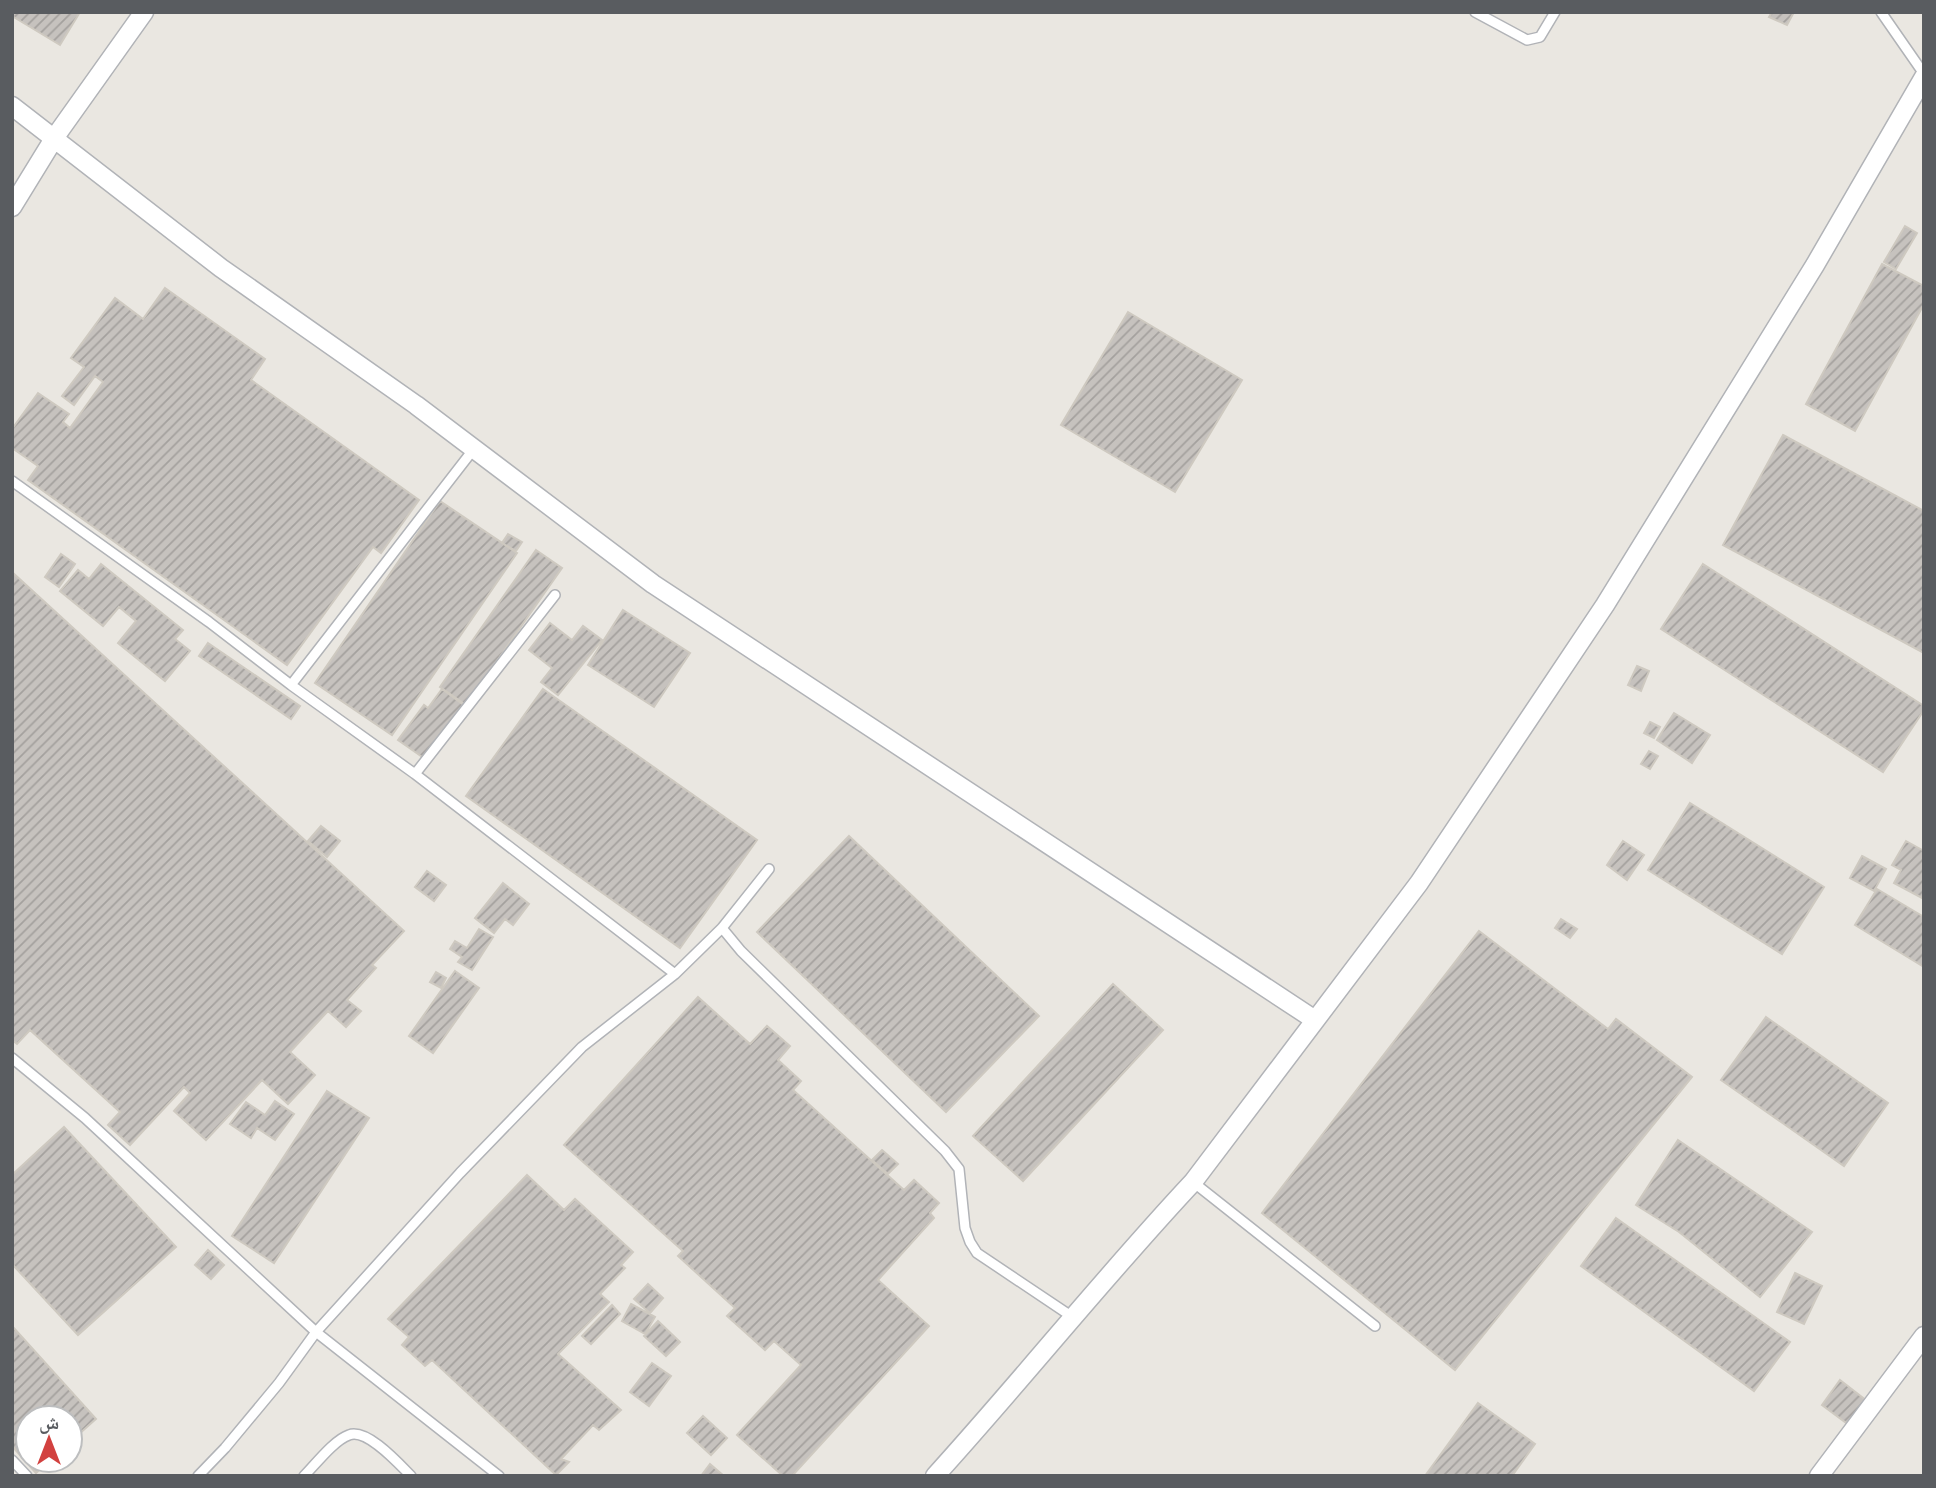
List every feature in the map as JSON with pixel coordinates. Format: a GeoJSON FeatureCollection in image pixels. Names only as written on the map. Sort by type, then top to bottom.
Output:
{"type":"FeatureCollection","features":[{"type":"Feature","properties":{"kind":"street"},"geometry":{"type":"LineString","coordinates":[[12,207],[55,137],[144,12]]}},
{"type":"Feature","properties":{"kind":"street"},"geometry":{"type":"LineString","coordinates":[[935,1476],[1193,1182],[1419,883],[1605,605],[1815,265],[1924,76]]}},
{"type":"Feature","properties":{"kind":"street"},"geometry":{"type":"LineString","coordinates":[[12,106],[221,268],[416,405],[653,584],[1315,1020]]}},
{"type":"Feature","properties":{"kind":"street"},"geometry":{"type":"LineString","coordinates":[[1819,1476],[1924,1336]]}},
{"type":"Feature","properties":{"kind":"lane"},"geometry":{"type":"LineString","coordinates":[[1475,12],[1527,40],[1540,37],[1555,12]]}},
{"type":"Feature","properties":{"kind":"lane"},"geometry":{"type":"LineString","coordinates":[[1881,12],[1924,76]]}},
{"type":"Feature","properties":{"kind":"lane"},"geometry":{"type":"LineString","coordinates":[[291,685],[473,450]]}},
{"type":"Feature","properties":{"kind":"lane"},"geometry":{"type":"LineString","coordinates":[[12,481],[209,622],[415,775],[675,974]]}},
{"type":"Feature","properties":{"kind":"lane"},"geometry":{"type":"LineString","coordinates":[[415,775],[555,595]]}},
{"type":"Feature","properties":{"kind":"lane"},"geometry":{"type":"LineString","coordinates":[[198,1476],[279,1383],[316,1332],[460,1173],[582,1048],[675,974],[722,928],[769,869]]}},
{"type":"Feature","properties":{"kind":"lane"},"geometry":{"type":"LineString","coordinates":[[722,928],[741,951],[945,1151],[959,1169],[965,1228],[977,1253],[1074,1318]]}},
{"type":"Feature","properties":{"kind":"lane"},"geometry":{"type":"LineString","coordinates":[[12,1058],[85,1118],[316,1332],[499,1476]]}},
{"type":"Feature","properties":{"kind":"lane"},"geometry":{"type":"LineString","coordinates":[[1193,1182],[1375,1326]]}},
{"type":"Feature","properties":{"kind":"lane"},"geometry":{"type":"LineString","coordinates":[[304,1476],[338,1442],[350,1434],[360,1435],[379,1445],[411,1476]]}},
{"type":"Feature","properties":{"kind":"lane"},"geometry":{"type":"LineString","coordinates":[[12,1460],[27,1476]]}},
{"type":"Feature","properties":{"kind":"building"},"geometry":{"type":"Polygon","coordinates":[[[12,12],[80,12],[60,45],[12,16],[12,12]]]}},
{"type":"Feature","properties":{"kind":"building"},"geometry":{"type":"Polygon","coordinates":[[[1772,12],[1794,12],[1787,25],[1769,17],[1772,12]]]}},
{"type":"Feature","properties":{"kind":"building"},"geometry":{"type":"Polygon","coordinates":[[[1905,226],[1917,233],[1896,269],[1884,262],[1905,226]]]}},
{"type":"Feature","properties":{"kind":"building"},"geometry":{"type":"Polygon","coordinates":[[[1882,264],[1924,286],[1924,304],[1855,431],[1806,404],[1882,264]]]}},
{"type":"Feature","properties":{"kind":"building"},"geometry":{"type":"Polygon","coordinates":[[[165,288],[265,359],[251,380],[419,500],[381,553],[373,547],[287,665],[28,480],[38,466],[12,448],[12,429],[38,393],[69,414],[63,422],[70,428],[103,382],[95,376],[74,405],[62,396],[84,367],[71,358],[115,298],[143,319],[165,288]]]}},
{"type":"Feature","properties":{"kind":"building"},"geometry":{"type":"Polygon","coordinates":[[[1128,312],[1242,380],[1175,492],[1061,425],[1128,312]]]}},
{"type":"Feature","properties":{"kind":"building"},"geometry":{"type":"Polygon","coordinates":[[[1783,435],[1924,511],[1924,653],[1723,545],[1783,435]]]}},
{"type":"Feature","properties":{"kind":"building"},"geometry":{"type":"Polygon","coordinates":[[[440,501],[517,553],[392,735],[315,683],[440,501]]]}},
{"type":"Feature","properties":{"kind":"building"},"geometry":{"type":"Polygon","coordinates":[[[508,534],[522,542],[516,551],[502,543],[508,534]]]}},
{"type":"Feature","properties":{"kind":"building"},"geometry":{"type":"Polygon","coordinates":[[[536,550],[562,568],[466,705],[440,687],[536,550]]]}},
{"type":"Feature","properties":{"kind":"building"},"geometry":{"type":"Polygon","coordinates":[[[61,554],[75,564],[59,587],[45,577],[61,554]]]}},
{"type":"Feature","properties":{"kind":"building"},"geometry":{"type":"Polygon","coordinates":[[[101,564],[183,630],[175,639],[190,651],[165,681],[118,643],[136,621],[119,607],[103,626],[60,591],[78,570],[89,579],[101,564]]]}},
{"type":"Feature","properties":{"kind":"building"},"geometry":{"type":"Polygon","coordinates":[[[1703,564],[1924,706],[1924,710],[1883,772],[1661,629],[1703,564]]]}},
{"type":"Feature","properties":{"kind":"building"},"geometry":{"type":"Polygon","coordinates":[[[12,572],[404,931],[372,965],[376,968],[347,1000],[361,1011],[346,1027],[328,1011],[290,1052],[315,1075],[288,1104],[262,1080],[206,1140],[174,1111],[190,1093],[184,1087],[130,1145],[108,1125],[120,1112],[30,1030],[17,1044],[12,1040],[12,572]]]}},
{"type":"Feature","properties":{"kind":"building"},"geometry":{"type":"Polygon","coordinates":[[[623,610],[690,653],[654,707],[588,665],[623,610]]]}},
{"type":"Feature","properties":{"kind":"building"},"geometry":{"type":"Polygon","coordinates":[[[550,623],[572,640],[583,626],[602,640],[558,695],[541,682],[552,668],[529,650],[550,623]]]}},
{"type":"Feature","properties":{"kind":"building"},"geometry":{"type":"Polygon","coordinates":[[[208,643],[300,706],[291,719],[199,656],[208,643]]]}},
{"type":"Feature","properties":{"kind":"building"},"geometry":{"type":"Polygon","coordinates":[[[1637,666],[1649,671],[1641,691],[1628,685],[1637,666]]]}},
{"type":"Feature","properties":{"kind":"building"},"geometry":{"type":"Polygon","coordinates":[[[442,689],[465,706],[425,759],[398,740],[424,705],[428,708],[442,689]]]}},
{"type":"Feature","properties":{"kind":"building"},"geometry":{"type":"Polygon","coordinates":[[[543,689],[757,840],[680,948],[466,796],[543,689]]]}},
{"type":"Feature","properties":{"kind":"building"},"geometry":{"type":"Polygon","coordinates":[[[1674,713],[1710,735],[1692,763],[1657,740],[1674,713]]]}},
{"type":"Feature","properties":{"kind":"building"},"geometry":{"type":"Polygon","coordinates":[[[1650,722],[1660,727],[1654,738],[1644,733],[1650,722]]]}},
{"type":"Feature","properties":{"kind":"building"},"geometry":{"type":"Polygon","coordinates":[[[1649,751],[1658,756],[1650,769],[1641,764],[1649,751]]]}},
{"type":"Feature","properties":{"kind":"building"},"geometry":{"type":"Polygon","coordinates":[[[1690,803],[1824,887],[1782,954],[1648,870],[1690,803]]]}},
{"type":"Feature","properties":{"kind":"building"},"geometry":{"type":"Polygon","coordinates":[[[321,826],[340,841],[327,857],[308,841],[321,826]]]}},
{"type":"Feature","properties":{"kind":"building"},"geometry":{"type":"Polygon","coordinates":[[[849,836],[1039,1016],[946,1112],[757,932],[849,836]]]}},
{"type":"Feature","properties":{"kind":"building"},"geometry":{"type":"Polygon","coordinates":[[[1623,841],[1644,855],[1627,880],[1607,865],[1623,841]]]}},
{"type":"Feature","properties":{"kind":"building"},"geometry":{"type":"Polygon","coordinates":[[[1906,841],[1924,851],[1924,899],[1894,883],[1901,870],[1892,865],[1906,841]]]}},
{"type":"Feature","properties":{"kind":"building"},"geometry":{"type":"Polygon","coordinates":[[[1862,856],[1886,869],[1874,891],[1850,878],[1862,856]]]}},
{"type":"Feature","properties":{"kind":"building"},"geometry":{"type":"Polygon","coordinates":[[[427,871],[446,885],[434,901],[415,887],[427,871]]]}},
{"type":"Feature","properties":{"kind":"building"},"geometry":{"type":"Polygon","coordinates":[[[503,883],[529,904],[513,925],[505,919],[494,933],[475,918],[503,883]]]}},
{"type":"Feature","properties":{"kind":"building"},"geometry":{"type":"Polygon","coordinates":[[[1877,889],[1924,917],[1924,967],[1855,925],[1877,889]]]}},
{"type":"Feature","properties":{"kind":"building"},"geometry":{"type":"Polygon","coordinates":[[[1561,919],[1577,929],[1570,938],[1555,928],[1561,919]]]}},
{"type":"Feature","properties":{"kind":"building"},"geometry":{"type":"Polygon","coordinates":[[[479,929],[493,937],[472,970],[458,962],[462,957],[450,949],[455,941],[467,948],[479,929]]]}},
{"type":"Feature","properties":{"kind":"building"},"geometry":{"type":"Polygon","coordinates":[[[1479,931],[1608,1029],[1616,1019],[1692,1077],[1455,1370],[1262,1213],[1479,931]]]}},
{"type":"Feature","properties":{"kind":"building"},"geometry":{"type":"Polygon","coordinates":[[[455,971],[479,988],[433,1053],[409,1036],[455,971]]]}},
{"type":"Feature","properties":{"kind":"building"},"geometry":{"type":"Polygon","coordinates":[[[436,972],[446,978],[441,988],[430,982],[436,972]]]}},
{"type":"Feature","properties":{"kind":"building"},"geometry":{"type":"Polygon","coordinates":[[[1113,984],[1163,1030],[1023,1181],[973,1136],[1113,984]]]}},
{"type":"Feature","properties":{"kind":"building"},"geometry":{"type":"Polygon","coordinates":[[[698,997],[750,1044],[767,1026],[790,1046],[778,1060],[801,1081],[793,1090],[904,1190],[914,1180],[939,1203],[930,1213],[934,1218],[878,1280],[929,1326],[792,1476],[783,1476],[737,1435],[801,1365],[774,1341],[765,1350],[727,1316],[735,1308],[678,1256],[683,1251],[564,1145],[698,997]]]}},
{"type":"Feature","properties":{"kind":"building"},"geometry":{"type":"Polygon","coordinates":[[[1766,1017],[1888,1103],[1844,1166],[1721,1080],[1766,1017]]]}},
{"type":"Feature","properties":{"kind":"building"},"geometry":{"type":"Polygon","coordinates":[[[327,1091],[369,1118],[274,1263],[232,1236],[327,1091]]]}},
{"type":"Feature","properties":{"kind":"building"},"geometry":{"type":"Polygon","coordinates":[[[275,1101],[294,1114],[275,1140],[257,1128],[251,1138],[230,1124],[246,1102],[265,1115],[275,1101]]]}},
{"type":"Feature","properties":{"kind":"building"},"geometry":{"type":"Polygon","coordinates":[[[64,1127],[176,1247],[78,1335],[12,1264],[12,1175],[64,1127]]]}},
{"type":"Feature","properties":{"kind":"building"},"geometry":{"type":"Polygon","coordinates":[[[1678,1140],[1812,1232],[1760,1297],[1679,1232],[1636,1205],[1678,1140]]]}},
{"type":"Feature","properties":{"kind":"building"},"geometry":{"type":"Polygon","coordinates":[[[882,1150],[898,1164],[888,1174],[872,1160],[882,1150]]]}},
{"type":"Feature","properties":{"kind":"building"},"geometry":{"type":"Polygon","coordinates":[[[527,1175],[564,1210],[575,1199],[633,1252],[621,1265],[625,1268],[600,1294],[609,1302],[558,1354],[621,1410],[599,1430],[593,1425],[561,1459],[569,1462],[556,1475],[432,1360],[425,1366],[402,1345],[409,1337],[388,1319],[527,1175]]]}},
{"type":"Feature","properties":{"kind":"building"},"geometry":{"type":"Polygon","coordinates":[[[1616,1218],[1790,1342],[1754,1391],[1581,1266],[1616,1218]]]}},
{"type":"Feature","properties":{"kind":"building"},"geometry":{"type":"Polygon","coordinates":[[[208,1250],[224,1265],[211,1279],[195,1265],[208,1250]]]}},
{"type":"Feature","properties":{"kind":"building"},"geometry":{"type":"Polygon","coordinates":[[[1795,1273],[1822,1286],[1804,1324],[1777,1312],[1795,1273]]]}},
{"type":"Feature","properties":{"kind":"building"},"geometry":{"type":"Polygon","coordinates":[[[648,1284],[663,1298],[650,1313],[634,1299],[648,1284]]]}},
{"type":"Feature","properties":{"kind":"building"},"geometry":{"type":"Polygon","coordinates":[[[631,1304],[655,1317],[645,1334],[622,1321],[631,1304]]]}},
{"type":"Feature","properties":{"kind":"building"},"geometry":{"type":"Polygon","coordinates":[[[612,1305],[620,1314],[591,1344],[582,1336],[612,1305]]]}},
{"type":"Feature","properties":{"kind":"building"},"geometry":{"type":"Polygon","coordinates":[[[658,1321],[680,1342],[666,1356],[644,1336],[658,1321]]]}},
{"type":"Feature","properties":{"kind":"building"},"geometry":{"type":"Polygon","coordinates":[[[12,1326],[82,1404],[14,1404],[14,1448],[12,1326]]]}},
{"type":"Feature","properties":{"kind":"building"},"geometry":{"type":"Polygon","coordinates":[[[652,1363],[671,1376],[649,1406],[630,1392],[652,1363]]]}},
{"type":"Feature","properties":{"kind":"building"},"geometry":{"type":"Polygon","coordinates":[[[1840,1380],[1867,1401],[1849,1425],[1822,1405],[1840,1380]]]}},
{"type":"Feature","properties":{"kind":"building"},"geometry":{"type":"Polygon","coordinates":[[[1478,1403],[1535,1444],[1512,1476],[1425,1476],[1478,1403]]]}},
{"type":"Feature","properties":{"kind":"building"},"geometry":{"type":"Polygon","coordinates":[[[84,1406],[96,1419],[84,1430],[84,1406]]]}},
{"type":"Feature","properties":{"kind":"building"},"geometry":{"type":"Polygon","coordinates":[[[703,1416],[727,1438],[711,1455],[687,1433],[703,1416]]]}},
{"type":"Feature","properties":{"kind":"building"},"geometry":{"type":"Polygon","coordinates":[[[710,1464],[724,1476],[701,1476],[710,1464]]]}}]}
